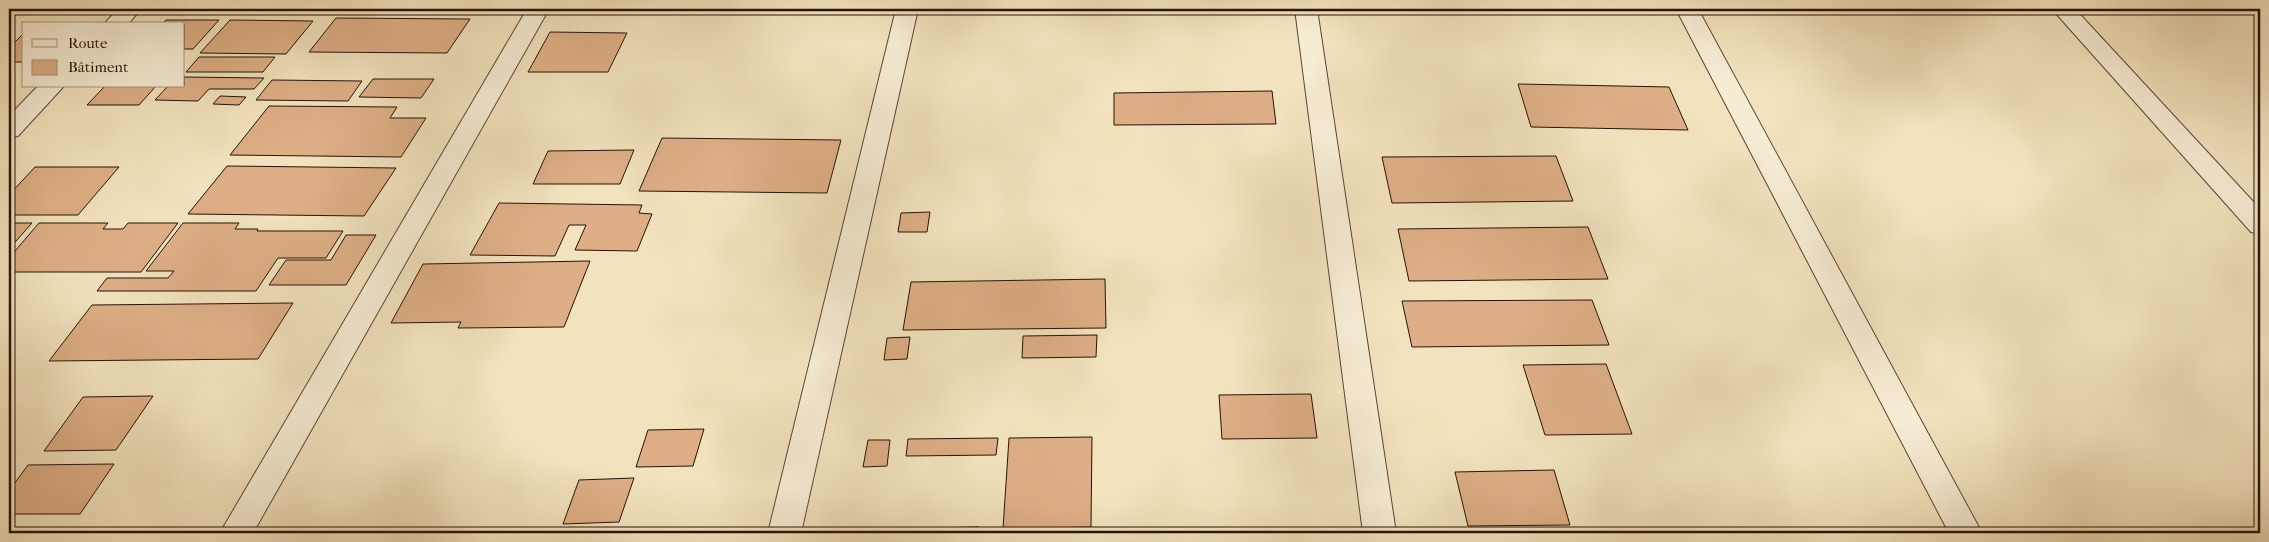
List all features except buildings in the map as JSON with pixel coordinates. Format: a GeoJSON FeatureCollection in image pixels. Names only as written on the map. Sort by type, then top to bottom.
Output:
{"type":"FeatureCollection","features":[{"type":"Feature","properties":{"kind":"street"},"geometry":{"type":"LineString","coordinates":[[117,22],[130,9]]}},
{"type":"Feature","properties":{"kind":"street"},"geometry":{"type":"LineString","coordinates":[[236,533],[538,9]]}},
{"type":"Feature","properties":{"kind":"street"},"geometry":{"type":"LineString","coordinates":[[784,533],[906,9]]}},
{"type":"Feature","properties":{"kind":"street"},"geometry":{"type":"LineString","coordinates":[[1306,9],[1380,533]]}},
{"type":"Feature","properties":{"kind":"street"},"geometry":{"type":"LineString","coordinates":[[1687,9],[1966,533]]}},
{"type":"Feature","properties":{"kind":"street"},"geometry":{"type":"LineString","coordinates":[[2063,9],[2260,225]]}},
{"type":"Feature","properties":{"kind":"street"},"geometry":{"type":"LineString","coordinates":[[9,130],[50,88]]}}]}
